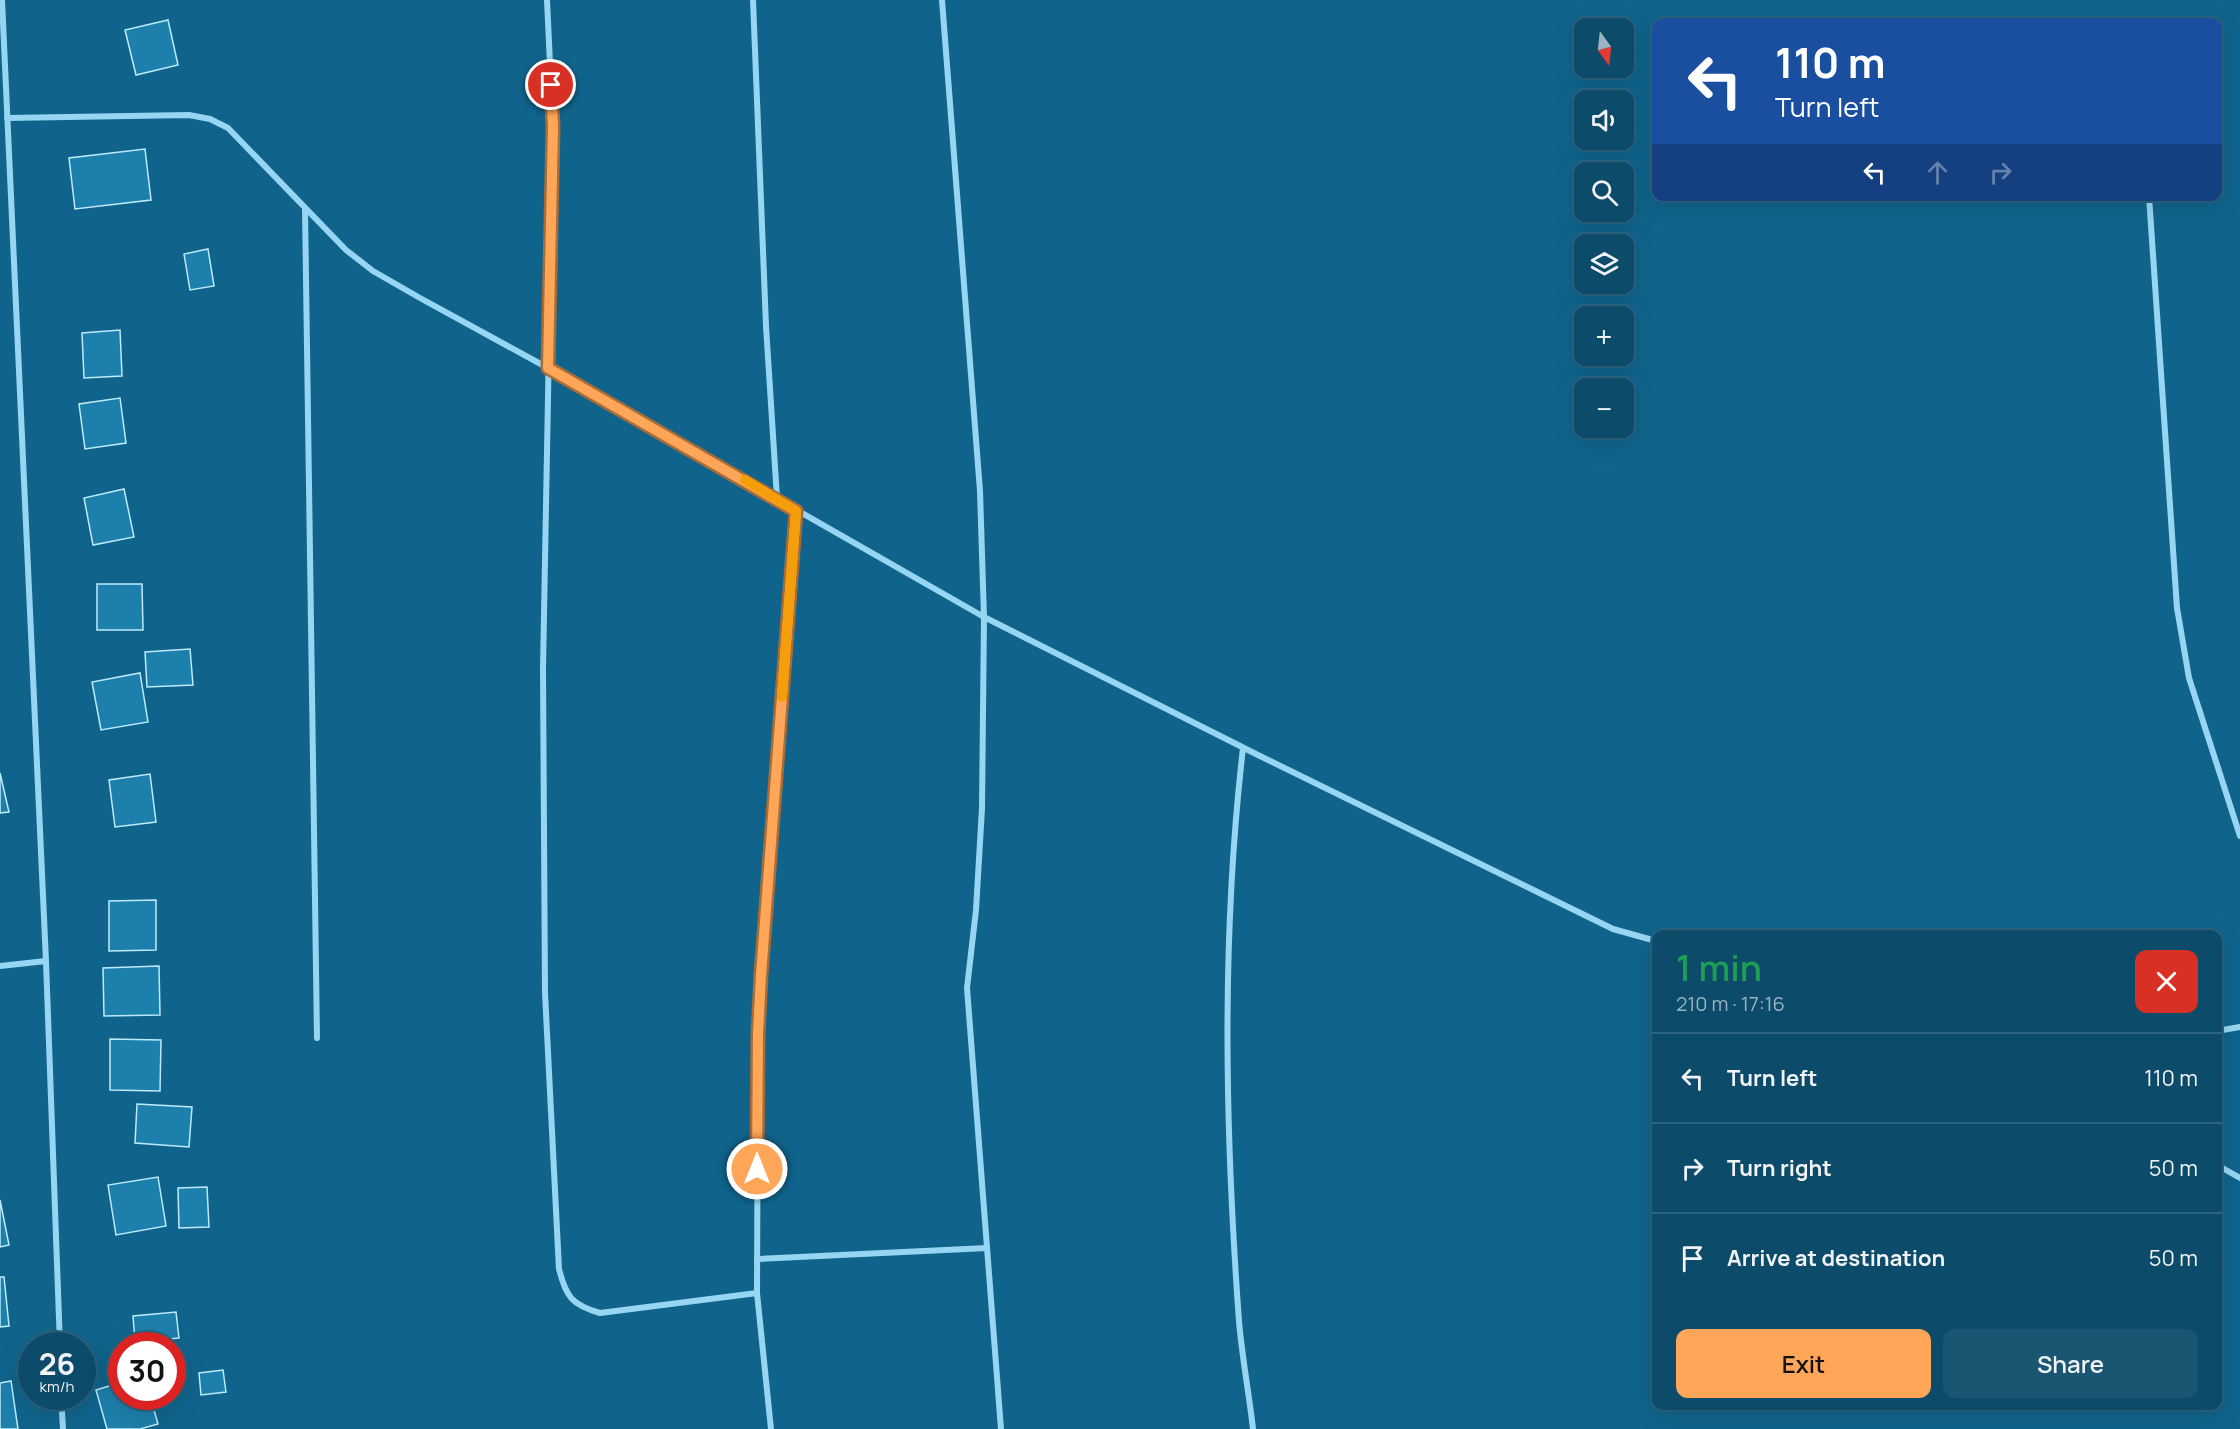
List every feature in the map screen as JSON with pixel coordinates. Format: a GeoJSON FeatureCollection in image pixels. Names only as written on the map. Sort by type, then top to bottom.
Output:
{"type":"FeatureCollection","features":[{"type":"Feature","properties":{"kind":"street"},"geometry":{"type":"LineString","coordinates":[[2,0],[46,961],[59,1332]]}},
{"type":"Feature","properties":{"kind":"street"},"geometry":{"type":"LineString","coordinates":[[547,0],[553,127],[543,669],[545,982],[559,1269],[568,1296],[581,1308],[600,1313],[757,1293]]}},
{"type":"Feature","properties":{"kind":"street"},"geometry":{"type":"LineString","coordinates":[[753,0],[766,314],[777,498]]}},
{"type":"Feature","properties":{"kind":"street"},"geometry":{"type":"LineString","coordinates":[[942,0],[980,491],[984,617],[982,808],[976,910],[967,988],[1001,1429]]}},
{"type":"Feature","properties":{"kind":"street"},"geometry":{"type":"LineString","coordinates":[[7,118],[154,113],[210,119],[228,128],[346,250],[373,271],[548,368],[984,617],[1243,748],[1613,929],[1652,939]]}},
{"type":"Feature","properties":{"kind":"street"},"geometry":{"type":"LineString","coordinates":[[2149,201],[2177,609],[2189,678],[2237,818],[2240,836]]}},
{"type":"Feature","properties":{"kind":"street"},"geometry":{"type":"LineString","coordinates":[[305,208],[317,1038]]}},
{"type":"Feature","properties":{"kind":"street"},"geometry":{"type":"LineString","coordinates":[[771,1429],[757,1293],[758,1034],[796,511]]}},
{"type":"Feature","properties":{"kind":"street"},"geometry":{"type":"LineString","coordinates":[[1243,748],[1233,837],[1227,934],[1231,1157],[1239,1322],[1253,1429]]}},
{"type":"Feature","properties":{"kind":"street"},"geometry":{"type":"LineString","coordinates":[[0,966],[46,961]]}},
{"type":"Feature","properties":{"kind":"street"},"geometry":{"type":"LineString","coordinates":[[2222,1030],[2240,1027]]}},
{"type":"Feature","properties":{"kind":"street"},"geometry":{"type":"LineString","coordinates":[[2222,1168],[2240,1178]]}},
{"type":"Feature","properties":{"kind":"street"},"geometry":{"type":"LineString","coordinates":[[757,1259],[987,1248]]}},
{"type":"Feature","properties":{"kind":"street"},"geometry":{"type":"LineString","coordinates":[[62,1410],[63,1429]]}},
{"type":"Feature","properties":{"kind":"building"},"geometry":{"type":"Polygon","coordinates":[[[168,20],[178,65],[136,75],[125,30],[168,20]]]}},
{"type":"Feature","properties":{"kind":"building"},"geometry":{"type":"Polygon","coordinates":[[[145,149],[151,200],[75,209],[69,158],[145,149]]]}},
{"type":"Feature","properties":{"kind":"building"},"geometry":{"type":"Polygon","coordinates":[[[208,249],[214,286],[190,290],[184,254],[208,249]]]}},
{"type":"Feature","properties":{"kind":"building"},"geometry":{"type":"Polygon","coordinates":[[[120,330],[122,376],[84,378],[82,333],[120,330]]]}},
{"type":"Feature","properties":{"kind":"building"},"geometry":{"type":"Polygon","coordinates":[[[120,398],[126,443],[85,449],[79,404],[120,398]]]}},
{"type":"Feature","properties":{"kind":"building"},"geometry":{"type":"Polygon","coordinates":[[[124,489],[134,537],[93,545],[84,498],[124,489]]]}},
{"type":"Feature","properties":{"kind":"building"},"geometry":{"type":"Polygon","coordinates":[[[97,584],[142,584],[143,630],[97,630],[97,584]]]}},
{"type":"Feature","properties":{"kind":"building"},"geometry":{"type":"Polygon","coordinates":[[[190,649],[193,685],[147,687],[145,652],[190,649]]]}},
{"type":"Feature","properties":{"kind":"building"},"geometry":{"type":"Polygon","coordinates":[[[140,673],[148,722],[101,730],[92,682],[140,673]]]}},
{"type":"Feature","properties":{"kind":"building"},"geometry":{"type":"Polygon","coordinates":[[[0,773],[9,812],[0,813],[0,773]]]}},
{"type":"Feature","properties":{"kind":"building"},"geometry":{"type":"Polygon","coordinates":[[[150,774],[156,822],[115,827],[109,780],[150,774]]]}},
{"type":"Feature","properties":{"kind":"building"},"geometry":{"type":"Polygon","coordinates":[[[156,900],[156,950],[109,951],[109,901],[156,900]]]}},
{"type":"Feature","properties":{"kind":"building"},"geometry":{"type":"Polygon","coordinates":[[[159,966],[160,1015],[104,1016],[103,968],[159,966]]]}},
{"type":"Feature","properties":{"kind":"building"},"geometry":{"type":"Polygon","coordinates":[[[110,1039],[161,1040],[160,1091],[110,1090],[110,1039]]]}},
{"type":"Feature","properties":{"kind":"building"},"geometry":{"type":"Polygon","coordinates":[[[137,1104],[192,1107],[189,1147],[135,1143],[137,1104]]]}},
{"type":"Feature","properties":{"kind":"building"},"geometry":{"type":"Polygon","coordinates":[[[158,1177],[166,1226],[116,1235],[108,1185],[158,1177]]]}},
{"type":"Feature","properties":{"kind":"building"},"geometry":{"type":"Polygon","coordinates":[[[207,1187],[209,1227],[179,1228],[178,1188],[207,1187]]]}},
{"type":"Feature","properties":{"kind":"building"},"geometry":{"type":"Polygon","coordinates":[[[0,1200],[9,1245],[0,1247],[0,1200]]]}},
{"type":"Feature","properties":{"kind":"building"},"geometry":{"type":"Polygon","coordinates":[[[0,1277],[4,1277],[9,1326],[0,1327],[0,1277]]]}},
{"type":"Feature","properties":{"kind":"building"},"geometry":{"type":"Polygon","coordinates":[[[176,1312],[178,1332],[134,1332],[133,1316],[176,1312]]]}},
{"type":"Feature","properties":{"kind":"building"},"geometry":{"type":"Polygon","coordinates":[[[223,1370],[226,1392],[201,1395],[199,1373],[223,1370]]]}},
{"type":"Feature","properties":{"kind":"building"},"geometry":{"type":"Polygon","coordinates":[[[11,1381],[18,1429],[0,1429],[0,1383],[11,1381]]]}},
{"type":"Feature","properties":{"kind":"building"},"geometry":{"type":"Polygon","coordinates":[[[108,1386],[108,1410],[154,1410],[158,1424],[140,1429],[107,1429],[96,1390],[108,1386]]]}},
{"type":"Feature","properties":{"kind":"slow traffic"},"geometry":{"type":"LineString","coordinates":[[745,480],[796,511],[782,697]]}},
{"type":"Feature","properties":{"kind":"route"},"geometry":{"type":"LineString","coordinates":[[551,85],[553,127],[548,368],[796,511],[761,975],[757,1169]]}}]}
